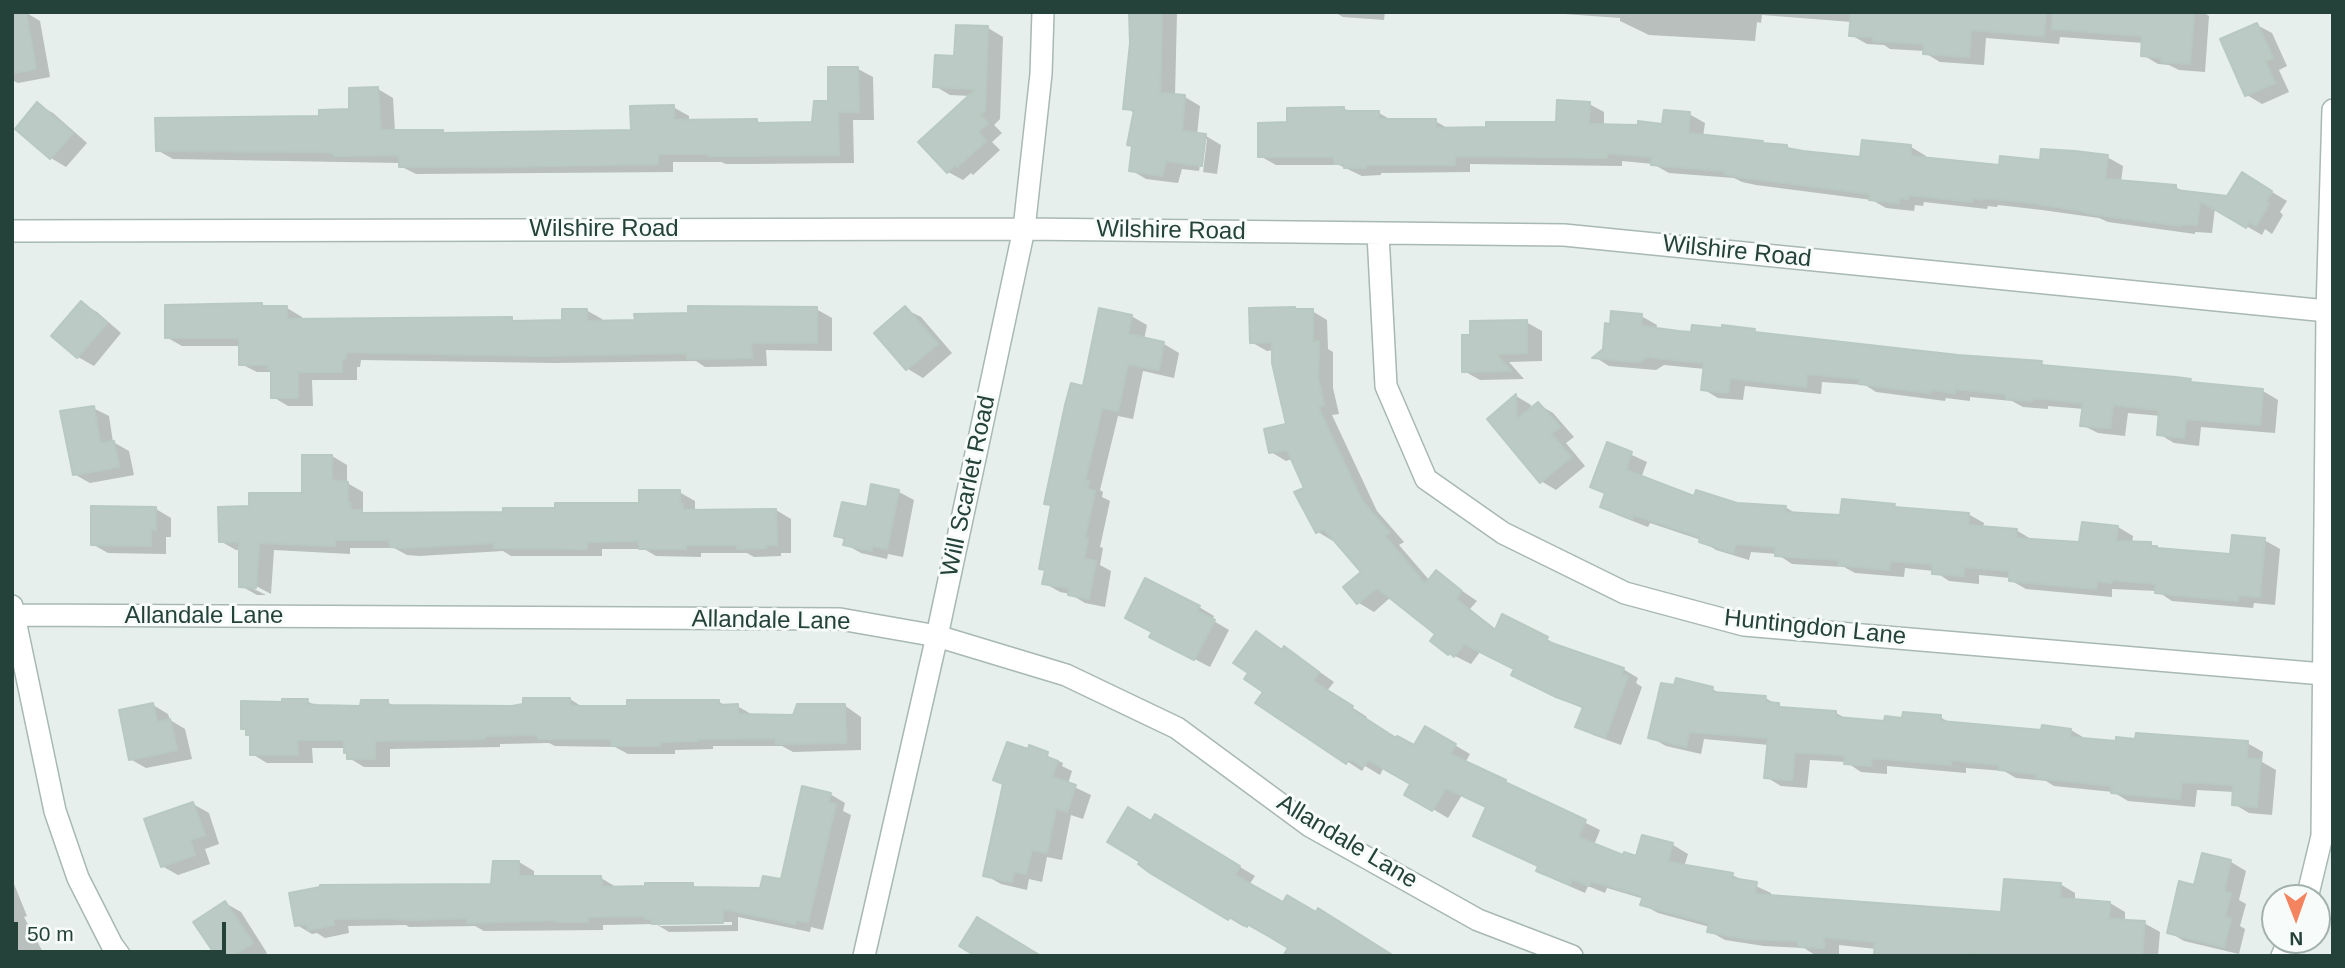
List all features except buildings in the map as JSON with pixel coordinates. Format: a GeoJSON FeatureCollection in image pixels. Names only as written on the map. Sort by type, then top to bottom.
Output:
{"type":"FeatureCollection","features":[{"type":"Feature","properties":{"kind":"street","name":"Will Scarlet Road"},"geometry":{"type":"LineString","coordinates":[[864,956],[937,636],[1024,229],[1041,74],[1044,12]]}},
{"type":"Feature","properties":{"kind":"street"},"geometry":{"type":"LineString","coordinates":[[2310,884],[2322,836],[2327,311],[2333,110]]}},
{"type":"Feature","properties":{"kind":"street","name":"Wilshire Road"},"geometry":{"type":"LineString","coordinates":[[12,231],[1024,229],[1564,235],[2327,311]]}},
{"type":"Feature","properties":{"kind":"street","name":"Huntingdon Lane"},"geometry":{"type":"LineString","coordinates":[[1378,234],[1386,386],[1426,479],[1503,533],[1625,593],[1744,625],[2323,674]]}},
{"type":"Feature","properties":{"kind":"street"},"geometry":{"type":"LineString","coordinates":[[13,611],[55,811],[78,878],[111,945],[120,956]]}},
{"type":"Feature","properties":{"kind":"street","name":"Allandale Lane"},"geometry":{"type":"LineString","coordinates":[[13,611],[841,619],[937,636],[1066,675],[1177,728],[1310,826],[1478,920],[1572,956]]}}]}
